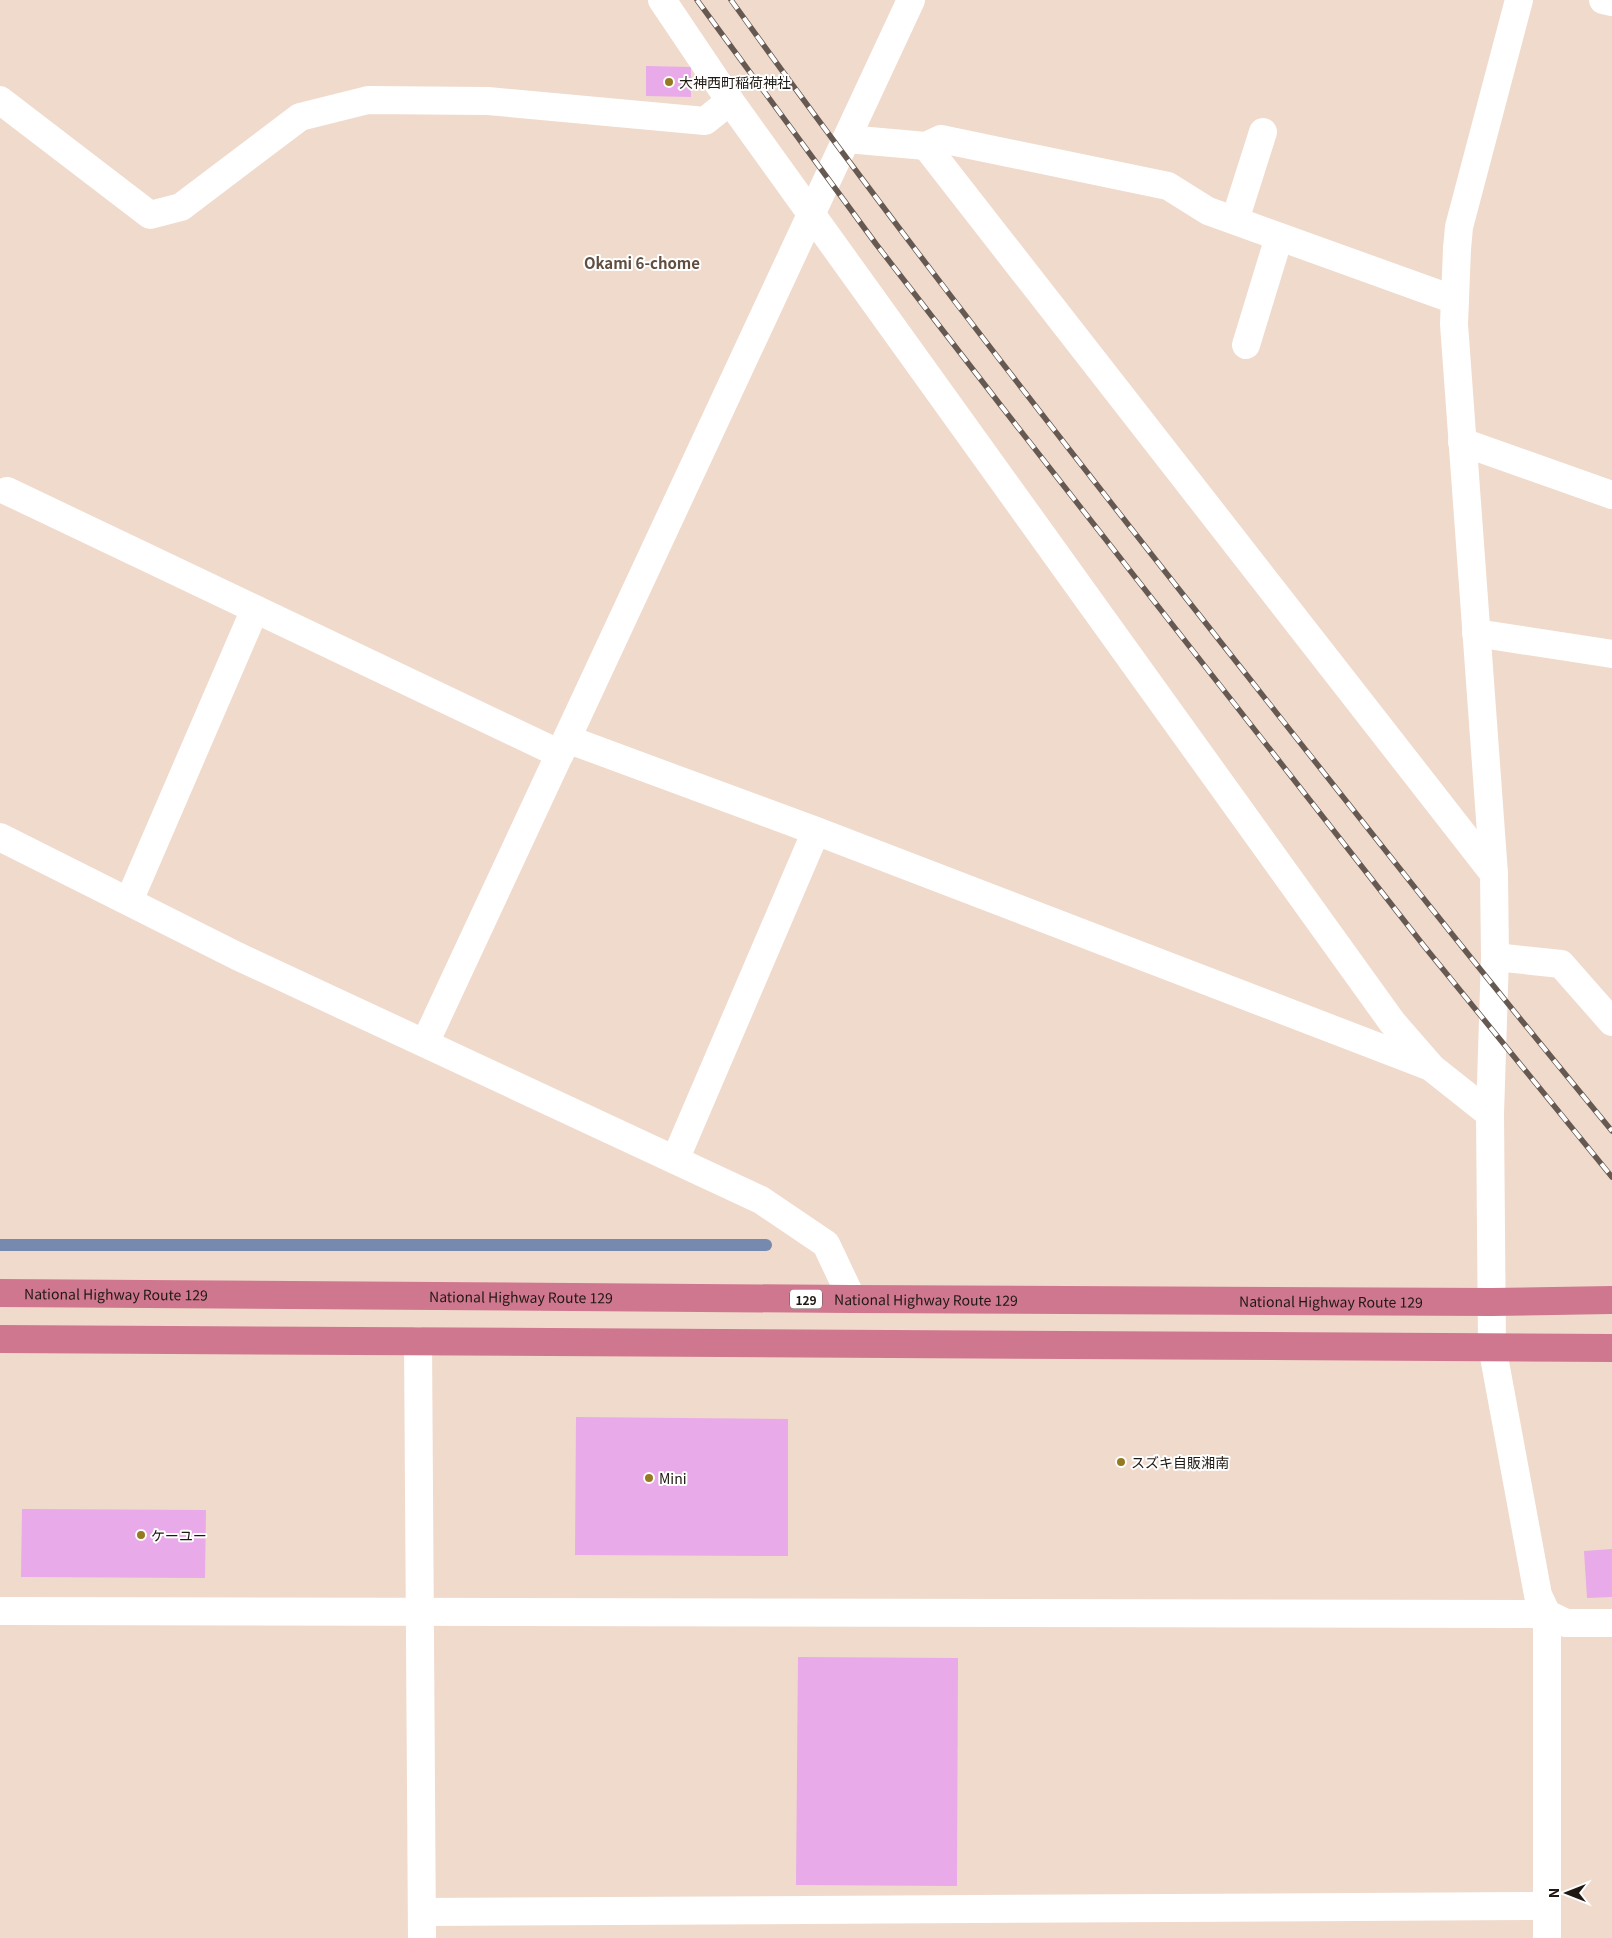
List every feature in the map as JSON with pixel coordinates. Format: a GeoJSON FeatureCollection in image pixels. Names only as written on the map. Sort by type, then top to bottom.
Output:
{"type":"FeatureCollection","features":[{"type":"Feature","properties":{"kind":"highway","name":"National Highway Route 129"},"geometry":{"type":"LineString","coordinates":[[0,1292],[852,1299],[1492,1302],[1612,1300]]}},
{"type":"Feature","properties":{"kind":"highway"},"geometry":{"type":"LineString","coordinates":[[0,1339],[1612,1348]]}},
{"type":"Feature","properties":{"kind":"street"},"geometry":{"type":"LineString","coordinates":[[662,0],[730,101],[1392,1022],[1432,1068],[1490,1114]]}},
{"type":"Feature","properties":{"kind":"street"},"geometry":{"type":"LineString","coordinates":[[425,1044],[912,0]]}},
{"type":"Feature","properties":{"kind":"street"},"geometry":{"type":"LineString","coordinates":[[1519,0],[1460,227],[1457,249],[1454,324],[1494,874],[1495,957],[1490,1114],[1492,1346],[1538,1595],[1546,1614],[1547,1938]]}},
{"type":"Feature","properties":{"kind":"street"},"geometry":{"type":"LineString","coordinates":[[1603,0],[1612,2]]}},
{"type":"Feature","properties":{"kind":"street"},"geometry":{"type":"LineString","coordinates":[[0,100],[150,215],[181,207],[300,117],[368,100],[488,101],[705,121],[730,101]]}},
{"type":"Feature","properties":{"kind":"street"},"geometry":{"type":"LineString","coordinates":[[1235,220],[1263,132]]}},
{"type":"Feature","properties":{"kind":"street"},"geometry":{"type":"LineString","coordinates":[[847,139],[926,146],[941,139],[1168,186],[1208,212],[1235,220],[1455,300]]}},
{"type":"Feature","properties":{"kind":"street"},"geometry":{"type":"LineString","coordinates":[[926,146],[1494,874]]}},
{"type":"Feature","properties":{"kind":"street"},"geometry":{"type":"LineString","coordinates":[[1246,345],[1279,237]]}},
{"type":"Feature","properties":{"kind":"street"},"geometry":{"type":"LineString","coordinates":[[1462,442],[1612,495]]}},
{"type":"Feature","properties":{"kind":"street"},"geometry":{"type":"LineString","coordinates":[[7,491],[255,609],[564,747],[816,831],[1432,1068]]}},
{"type":"Feature","properties":{"kind":"street"},"geometry":{"type":"LineString","coordinates":[[129,901],[255,609]]}},
{"type":"Feature","properties":{"kind":"street"},"geometry":{"type":"LineString","coordinates":[[1476,633],[1612,654]]}},
{"type":"Feature","properties":{"kind":"street"},"geometry":{"type":"LineString","coordinates":[[675,1160],[816,831]]}},
{"type":"Feature","properties":{"kind":"street"},"geometry":{"type":"LineString","coordinates":[[0,837],[237,956],[761,1200],[826,1244],[852,1299]]}},
{"type":"Feature","properties":{"kind":"street"},"geometry":{"type":"LineString","coordinates":[[1495,957],[1561,964],[1612,1022]]}},
{"type":"Feature","properties":{"kind":"street"},"geometry":{"type":"LineString","coordinates":[[418,1341],[422,1925],[1546,1906]]}},
{"type":"Feature","properties":{"kind":"street"},"geometry":{"type":"LineString","coordinates":[[0,1611],[1546,1614],[1566,1623],[1612,1623]]}},
{"type":"Feature","properties":{"kind":"building","name":"大神西町稲荷神社"},"geometry":{"type":"Polygon","coordinates":[[[646,66],[691,67],[691,97],[646,96],[646,66]]]}},
{"type":"Feature","properties":{"kind":"building"},"geometry":{"type":"Polygon","coordinates":[[[576,1417],[788,1419],[788,1556],[575,1555],[576,1417]]]}},
{"type":"Feature","properties":{"kind":"building"},"geometry":{"type":"Polygon","coordinates":[[[22,1509],[206,1510],[205,1578],[21,1577],[22,1509]]]}},
{"type":"Feature","properties":{"kind":"building"},"geometry":{"type":"Polygon","coordinates":[[[1612,1549],[1612,1597],[1587,1598],[1584,1551],[1612,1549]]]}},
{"type":"Feature","properties":{"kind":"building"},"geometry":{"type":"Polygon","coordinates":[[[798,1657],[958,1658],[957,1886],[796,1885],[798,1657]]]}},
{"type":"Feature","properties":{"kind":"waterway"},"geometry":{"type":"LineString","coordinates":[[0,1245],[766,1245]]}},
{"type":"Feature","properties":{"kind":"railway"},"geometry":{"type":"LineString","coordinates":[[697,0],[876,244],[1002,407],[1424,946],[1612,1177]]}},
{"type":"Feature","properties":{"kind":"railway"},"geometry":{"type":"LineString","coordinates":[[731,0],[899,228],[1072,453],[1399,868],[1612,1131]]}},
{"type":"Feature","properties":{"kind":"place","name":"大神西町稲荷神社"},"geometry":{"type":"Point","coordinates":[669,82]}},
{"type":"Feature","properties":{"kind":"place","name":"スズキ自販湘南"},"geometry":{"type":"Point","coordinates":[1121,1462]}},
{"type":"Feature","properties":{"kind":"place","name":"Mini"},"geometry":{"type":"Point","coordinates":[649,1478]}},
{"type":"Feature","properties":{"kind":"place","name":"ケーユー"},"geometry":{"type":"Point","coordinates":[141,1535]}},
{"type":"Feature","properties":{"kind":"district","name":"Okami 6-chome"},"geometry":{"type":"Point","coordinates":[642,262]}}]}
